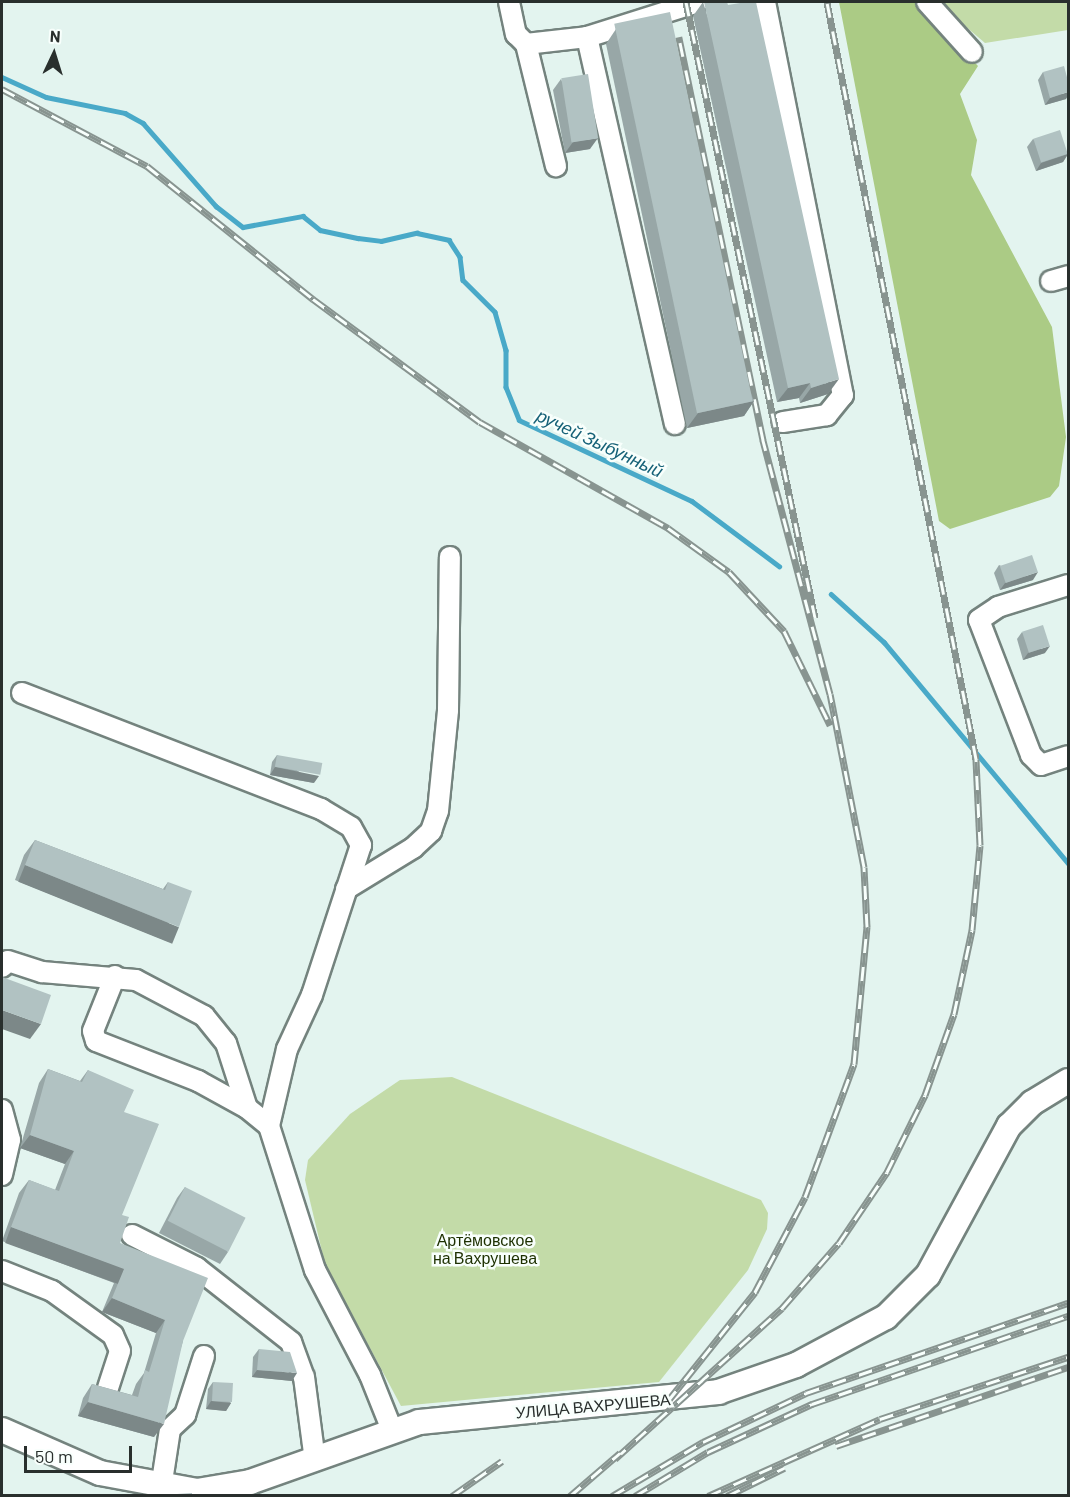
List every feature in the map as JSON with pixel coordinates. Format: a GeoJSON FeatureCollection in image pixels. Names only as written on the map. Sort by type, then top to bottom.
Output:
{"type":"FeatureCollection","features":[{"type":"Feature","properties":{"kind":"main road","name":"УЛИЦА ВАХРУШЕВА"},"geometry":{"type":"LineString","coordinates":[[2,1430],[100,1473],[161,1488],[197,1493],[250,1482],[392,1430],[438,1419],[718,1392],[844,1342],[886,1317],[928,1275],[1008,1126],[1032,1103],[1068,1082]]}},
{"type":"Feature","properties":{"kind":"street"},"geometry":{"type":"LineString","coordinates":[[509,2],[516,34],[526,45],[556,166]]}},
{"type":"Feature","properties":{"kind":"street"},"geometry":{"type":"LineString","coordinates":[[765,2],[843,395],[827,415],[783,422]]}},
{"type":"Feature","properties":{"kind":"street"},"geometry":{"type":"LineString","coordinates":[[927,2],[972,52]]}},
{"type":"Feature","properties":{"kind":"street"},"geometry":{"type":"LineString","coordinates":[[526,45],[586,37],[684,3]]}},
{"type":"Feature","properties":{"kind":"street"},"geometry":{"type":"LineString","coordinates":[[586,37],[675,424]]}},
{"type":"Feature","properties":{"kind":"street"},"geometry":{"type":"LineString","coordinates":[[346,889],[413,848],[431,831],[438,811],[448,710],[450,557]]}},
{"type":"Feature","properties":{"kind":"street"},"geometry":{"type":"LineString","coordinates":[[1061,759],[1041,765],[1031,755],[979,620],[998,607],[1068,585]]}},
{"type":"Feature","properties":{"kind":"street"},"geometry":{"type":"LineString","coordinates":[[22,693],[321,809],[351,827],[361,845],[312,995],[287,1049],[269,1126],[315,1270],[370,1375],[392,1430]]}},
{"type":"Feature","properties":{"kind":"street"},"geometry":{"type":"LineString","coordinates":[[4,961],[42,972],[115,976],[172,995],[204,1016],[226,1043],[247,1108]]}},
{"type":"Feature","properties":{"kind":"street"},"geometry":{"type":"LineString","coordinates":[[115,976],[93,1031],[96,1041],[198,1081],[247,1108],[269,1126]]}},
{"type":"Feature","properties":{"kind":"street"},"geometry":{"type":"LineString","coordinates":[[2,1110],[10,1140],[2,1175]]}},
{"type":"Feature","properties":{"kind":"street"},"geometry":{"type":"LineString","coordinates":[[132,1235],[206,1275],[291,1342],[304,1377],[315,1460]]}},
{"type":"Feature","properties":{"kind":"street"},"geometry":{"type":"LineString","coordinates":[[2,1271],[52,1291],[113,1335],[120,1352],[108,1388]]}},
{"type":"Feature","properties":{"kind":"street"},"geometry":{"type":"LineString","coordinates":[[161,1488],[170,1429],[185,1415],[204,1356]]}},
{"type":"Feature","properties":{"kind":"green space"},"geometry":{"type":"Polygon","coordinates":[[[839,2],[917,2],[978,66],[960,94],[977,140],[971,175],[1052,327],[1066,437],[1059,486],[1050,497],[950,529],[939,521],[839,2]]]}},
{"type":"Feature","properties":{"kind":"green space"},"geometry":{"type":"Polygon","coordinates":[[[937,2],[1068,2],[1068,30],[985,43],[937,2]]]}},
{"type":"Feature","properties":{"kind":"green space","name":"Артёмовское на Вахрушева"},"geometry":{"type":"Polygon","coordinates":[[[452,1077],[761,1200],[768,1213],[767,1229],[748,1270],[659,1382],[401,1406],[325,1264],[305,1180],[308,1160],[350,1114],[400,1080],[452,1077]]]}},
{"type":"Feature","properties":{"kind":"building"},"geometry":{"type":"Polygon","coordinates":[[[704,2],[727,2],[728,5],[756,2],[839,379],[811,388],[810,383],[788,388],[704,2]]]}},
{"type":"Feature","properties":{"kind":"building"},"geometry":{"type":"Polygon","coordinates":[[[670,12],[753,401],[697,413],[614,24],[670,12]]]}},
{"type":"Feature","properties":{"kind":"building"},"geometry":{"type":"Polygon","coordinates":[[[1064,66],[1068,92],[1050,98],[1043,72],[1064,66]]]}},
{"type":"Feature","properties":{"kind":"building"},"geometry":{"type":"Polygon","coordinates":[[[588,74],[598,138],[572,142],[561,78],[588,74]]]}},
{"type":"Feature","properties":{"kind":"building"},"geometry":{"type":"Polygon","coordinates":[[[1060,130],[1068,154],[1041,162],[1033,139],[1060,130]]]}},
{"type":"Feature","properties":{"kind":"building"},"geometry":{"type":"Polygon","coordinates":[[[1032,555],[1038,572],[1006,583],[1000,566],[1032,555]]]}},
{"type":"Feature","properties":{"kind":"building"},"geometry":{"type":"Polygon","coordinates":[[[1043,625],[1050,646],[1029,653],[1022,632],[1043,625]]]}},
{"type":"Feature","properties":{"kind":"building"},"geometry":{"type":"Polygon","coordinates":[[[277,755],[322,763],[320,775],[275,767],[277,755]]]}},
{"type":"Feature","properties":{"kind":"building"},"geometry":{"type":"Polygon","coordinates":[[[35,840],[165,890],[168,882],[192,891],[179,927],[25,865],[35,840]]]}},
{"type":"Feature","properties":{"kind":"building"},"geometry":{"type":"Polygon","coordinates":[[[2,977],[51,995],[41,1024],[2,1010],[2,977]]]}},
{"type":"Feature","properties":{"kind":"building"},"geometry":{"type":"Polygon","coordinates":[[[48,1069],[82,1082],[88,1070],[134,1090],[124,1112],[159,1124],[122,1215],[129,1217],[120,1243],[208,1278],[183,1341],[164,1424],[88,1402],[92,1384],[138,1397],[145,1370],[149,1372],[165,1320],[112,1298],[124,1269],[11,1227],[29,1180],[59,1191],[74,1151],[30,1135],[48,1069]]]}},
{"type":"Feature","properties":{"kind":"building"},"geometry":{"type":"Polygon","coordinates":[[[185,1187],[246,1218],[228,1252],[168,1221],[185,1187]]]}},
{"type":"Feature","properties":{"kind":"building"},"geometry":{"type":"Polygon","coordinates":[[[259,1349],[290,1352],[297,1373],[257,1370],[259,1349]]]}},
{"type":"Feature","properties":{"kind":"building"},"geometry":{"type":"Polygon","coordinates":[[[213,1382],[233,1383],[232,1402],[212,1401],[213,1382]]]}},
{"type":"Feature","properties":{"kind":"building"},"geometry":{"type":"Polygon","coordinates":[[[192,1493],[192,1496],[177,1496],[177,1494],[192,1493]]]}},
{"type":"Feature","properties":{"kind":"waterway","name":"ручей Зыбунный"},"geometry":{"type":"LineString","coordinates":[[2,77],[46,97],[125,113],[143,123],[216,206],[243,227],[303,216],[320,230],[358,238],[381,241],[417,233],[449,240],[460,257],[463,280],[495,312],[506,350],[506,387],[519,420],[692,501],[779,566]]}},
{"type":"Feature","properties":{"kind":"waterway","name":"ручей Зыбунный"},"geometry":{"type":"LineString","coordinates":[[831,594],[884,642],[1068,863]]}},
{"type":"Feature","properties":{"kind":"railway"},"geometry":{"type":"LineString","coordinates":[[686,2],[815,618]]}},
{"type":"Feature","properties":{"kind":"railway"},"geometry":{"type":"LineString","coordinates":[[615,1459],[782,1308],[839,1243],[887,1172],[925,1095],[954,1014],[972,930],[980,845],[976,759],[827,2]]}},
{"type":"Feature","properties":{"kind":"railway"},"geometry":{"type":"LineString","coordinates":[[667,1402],[755,1292],[805,1197],[854,1064],[867,927],[864,867],[830,694],[763,440],[679,37]]}},
{"type":"Feature","properties":{"kind":"railway"},"geometry":{"type":"LineString","coordinates":[[2,89],[147,166],[313,299],[480,422],[668,528],[729,572],[784,631],[830,725]]}},
{"type":"Feature","properties":{"kind":"railway"},"geometry":{"type":"LineString","coordinates":[[612,1496],[703,1442],[806,1393],[1068,1303]]}},
{"type":"Feature","properties":{"kind":"railway"},"geometry":{"type":"LineString","coordinates":[[635,1496],[708,1452],[812,1404],[1068,1316]]}},
{"type":"Feature","properties":{"kind":"railway"},"geometry":{"type":"LineString","coordinates":[[708,1496],[880,1419],[1068,1357]]}},
{"type":"Feature","properties":{"kind":"railway"},"geometry":{"type":"LineString","coordinates":[[836,1446],[1068,1367]]}},
{"type":"Feature","properties":{"kind":"railway"},"geometry":{"type":"LineString","coordinates":[[570,1496],[620,1453]]}},
{"type":"Feature","properties":{"kind":"railway"},"geometry":{"type":"LineString","coordinates":[[452,1496],[502,1461]]}},
{"type":"Feature","properties":{"kind":"railway"},"geometry":{"type":"LineString","coordinates":[[727,1496],[784,1468]]}}]}
